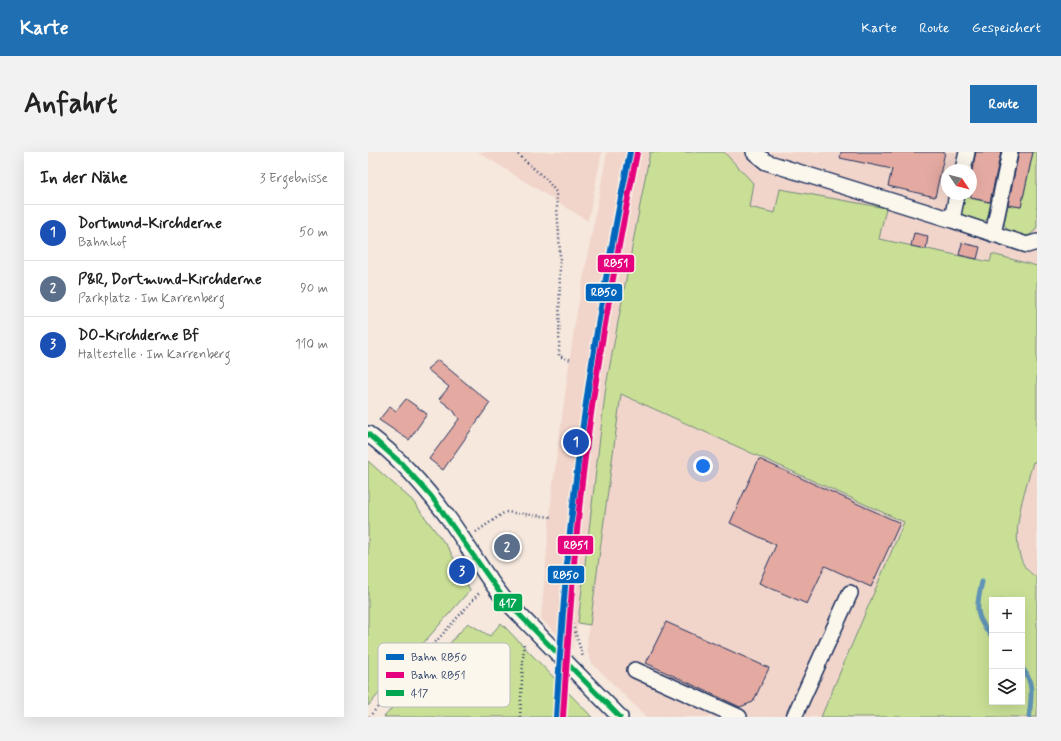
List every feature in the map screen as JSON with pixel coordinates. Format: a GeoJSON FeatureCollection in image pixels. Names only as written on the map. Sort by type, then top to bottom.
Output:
{"type":"FeatureCollection","features":[{"type":"Feature","properties":{"kind":"street"},"geometry":{"type":"LineString","coordinates":[[754,152],[766,162],[1027,245],[1037,242]]}},
{"type":"Feature","properties":{"kind":"street"},"geometry":{"type":"LineString","coordinates":[[964,164],[966,152]]}},
{"type":"Feature","properties":{"kind":"street"},"geometry":{"type":"LineString","coordinates":[[993,234],[1010,152]]}},
{"type":"Feature","properties":{"kind":"street"},"geometry":{"type":"LineString","coordinates":[[952,220],[956,200]]}},
{"type":"Feature","properties":{"kind":"street"},"geometry":{"type":"LineString","coordinates":[[368,434],[409,470],[450,520],[490,582],[525,621],[620,717]]}},
{"type":"Feature","properties":{"kind":"street"},"geometry":{"type":"LineString","coordinates":[[794,717],[850,593]]}},
{"type":"Feature","properties":{"kind":"street"},"geometry":{"type":"LineString","coordinates":[[635,670],[739,717]]}},
{"type":"Feature","properties":{"kind":"path"},"geometry":{"type":"LineString","coordinates":[[515,152],[547,180],[556,192],[560,252],[559,356],[570,360]]}},
{"type":"Feature","properties":{"kind":"path"},"geometry":{"type":"LineString","coordinates":[[463,541],[505,512],[552,518]]}},
{"type":"Feature","properties":{"kind":"path"},"geometry":{"type":"LineString","coordinates":[[435,643],[490,582]]}},
{"type":"Feature","properties":{"kind":"path"},"geometry":{"type":"LineString","coordinates":[[572,612],[573,625],[582,650],[584,663]]}},
{"type":"Feature","properties":{"kind":"path"},"geometry":{"type":"LineString","coordinates":[[520,717],[525,621]]}},
{"type":"Feature","properties":{"kind":"path"},"geometry":{"type":"LineString","coordinates":[[369,717],[378,707]]}},
{"type":"Feature","properties":{"kind":"shaded area"},"geometry":{"type":"Polygon","coordinates":[[[478,152],[602,152],[588,221],[478,152]]]}},
{"type":"Feature","properties":{"kind":"shaded area"},"geometry":{"type":"Polygon","coordinates":[[[607,152],[650,152],[606,386],[578,623],[573,649],[541,619],[552,491],[574,328],[607,152]]]}},
{"type":"Feature","properties":{"kind":"shaded area"},"geometry":{"type":"Polygon","coordinates":[[[699,152],[1037,152],[1037,266],[993,254],[990,262],[911,246],[749,207],[699,152]]]}},
{"type":"Feature","properties":{"kind":"shaded area"},"geometry":{"type":"Polygon","coordinates":[[[620,394],[904,522],[821,717],[646,717],[592,663],[587,651],[588,631],[620,394]]]}},
{"type":"Feature","properties":{"kind":"shaded area"},"geometry":{"type":"Polygon","coordinates":[[[1033,461],[1037,462],[1037,578],[1026,568],[1017,547],[1019,514],[1033,461]]]}},
{"type":"Feature","properties":{"kind":"green space"},"geometry":{"type":"Polygon","coordinates":[[[650,152],[724,152],[753,183],[749,207],[775,213],[780,189],[886,208],[879,239],[990,262],[992,254],[1037,266],[1037,462],[1033,462],[1022,501],[1019,515],[1018,543],[1020,555],[1025,567],[1037,578],[1037,717],[821,717],[904,522],[621,394],[590,625],[578,623],[606,386],[650,152]]]}},
{"type":"Feature","properties":{"kind":"green space"},"geometry":{"type":"Polygon","coordinates":[[[1033,152],[1037,152],[1037,227],[1031,234],[1021,236],[1009,233],[1004,224],[1008,205],[1021,207],[1033,152]]]}},
{"type":"Feature","properties":{"kind":"green space"},"geometry":{"type":"Polygon","coordinates":[[[963,200],[977,200],[992,203],[988,218],[980,222],[960,214],[960,204],[963,200]]]}},
{"type":"Feature","properties":{"kind":"green space"},"geometry":{"type":"Polygon","coordinates":[[[368,461],[412,500],[449,549],[470,590],[423,643],[378,643],[378,695],[368,706],[368,461]]]}},
{"type":"Feature","properties":{"kind":"green space"},"geometry":{"type":"Polygon","coordinates":[[[468,623],[490,636],[501,623],[592,717],[384,717],[393,707],[510,707],[510,643],[450,643],[468,623]]]}},
{"type":"Feature","properties":{"kind":"building"},"geometry":{"type":"Polygon","coordinates":[[[841,152],[945,152],[942,164],[941,164],[935,197],[888,186],[892,169],[840,158],[841,152]]]}},
{"type":"Feature","properties":{"kind":"building"},"geometry":{"type":"Polygon","coordinates":[[[976,152],[1001,152],[990,202],[977,199],[977,164],[973,164],[976,152]]]}},
{"type":"Feature","properties":{"kind":"building"},"geometry":{"type":"Polygon","coordinates":[[[1019,152],[1033,152],[1021,207],[1008,205],[1019,152]]]}},
{"type":"Feature","properties":{"kind":"building"},"geometry":{"type":"Polygon","coordinates":[[[914,233],[928,236],[926,249],[911,246],[914,233]]]}},
{"type":"Feature","properties":{"kind":"building"},"geometry":{"type":"Polygon","coordinates":[[[962,243],[980,247],[977,259],[959,255],[962,243]]]}},
{"type":"Feature","properties":{"kind":"building"},"geometry":{"type":"Polygon","coordinates":[[[438,360],[490,403],[443,470],[429,459],[459,419],[453,410],[439,399],[449,387],[427,369],[438,360]]]}},
{"type":"Feature","properties":{"kind":"building"},"geometry":{"type":"Polygon","coordinates":[[[406,399],[427,414],[409,440],[379,420],[390,406],[396,411],[406,399]]]}},
{"type":"Feature","properties":{"kind":"building"},"geometry":{"type":"Polygon","coordinates":[[[759,459],[900,523],[871,587],[825,566],[807,604],[759,583],[776,545],[730,523],[759,459]]]}},
{"type":"Feature","properties":{"kind":"building"},"geometry":{"type":"Polygon","coordinates":[[[666,622],[769,668],[753,702],[740,707],[646,663],[666,622]]]}},
{"type":"Feature","properties":{"kind":"waterway"},"geometry":{"type":"LineString","coordinates":[[982,582],[978,598],[978,611],[982,623],[989,633]]}},
{"type":"Feature","properties":{"kind":"waterway"},"geometry":{"type":"LineString","coordinates":[[1023,669],[1029,679],[1031,691],[1029,717]]}},
{"type":"Feature","properties":{"kind":"rail line","name":"RB50"},"geometry":{"type":"LineString","coordinates":[[556,717],[572,509],[581,438],[614,233],[630,152]]}},
{"type":"Feature","properties":{"kind":"rail line","name":"RB51"},"geometry":{"type":"LineString","coordinates":[[563,717],[573,570],[587,441],[606,317],[637,153]]}},
{"type":"Feature","properties":{"kind":"transit line","name":"417"},"geometry":{"type":"LineString","coordinates":[[368,434],[401,463],[431,496],[505,600],[620,717]]}},
{"type":"Feature","properties":{"kind":"place","name":"Dortmund-Kirchderne"},"geometry":{"type":"Point","coordinates":[576,442]}},
{"type":"Feature","properties":{"kind":"place","name":"P&R, Dortmund-Kirchderne"},"geometry":{"type":"Point","coordinates":[507,547]}},
{"type":"Feature","properties":{"kind":"place","name":"DO-Kirchderne Bf"},"geometry":{"type":"Point","coordinates":[462,571]}}]}
